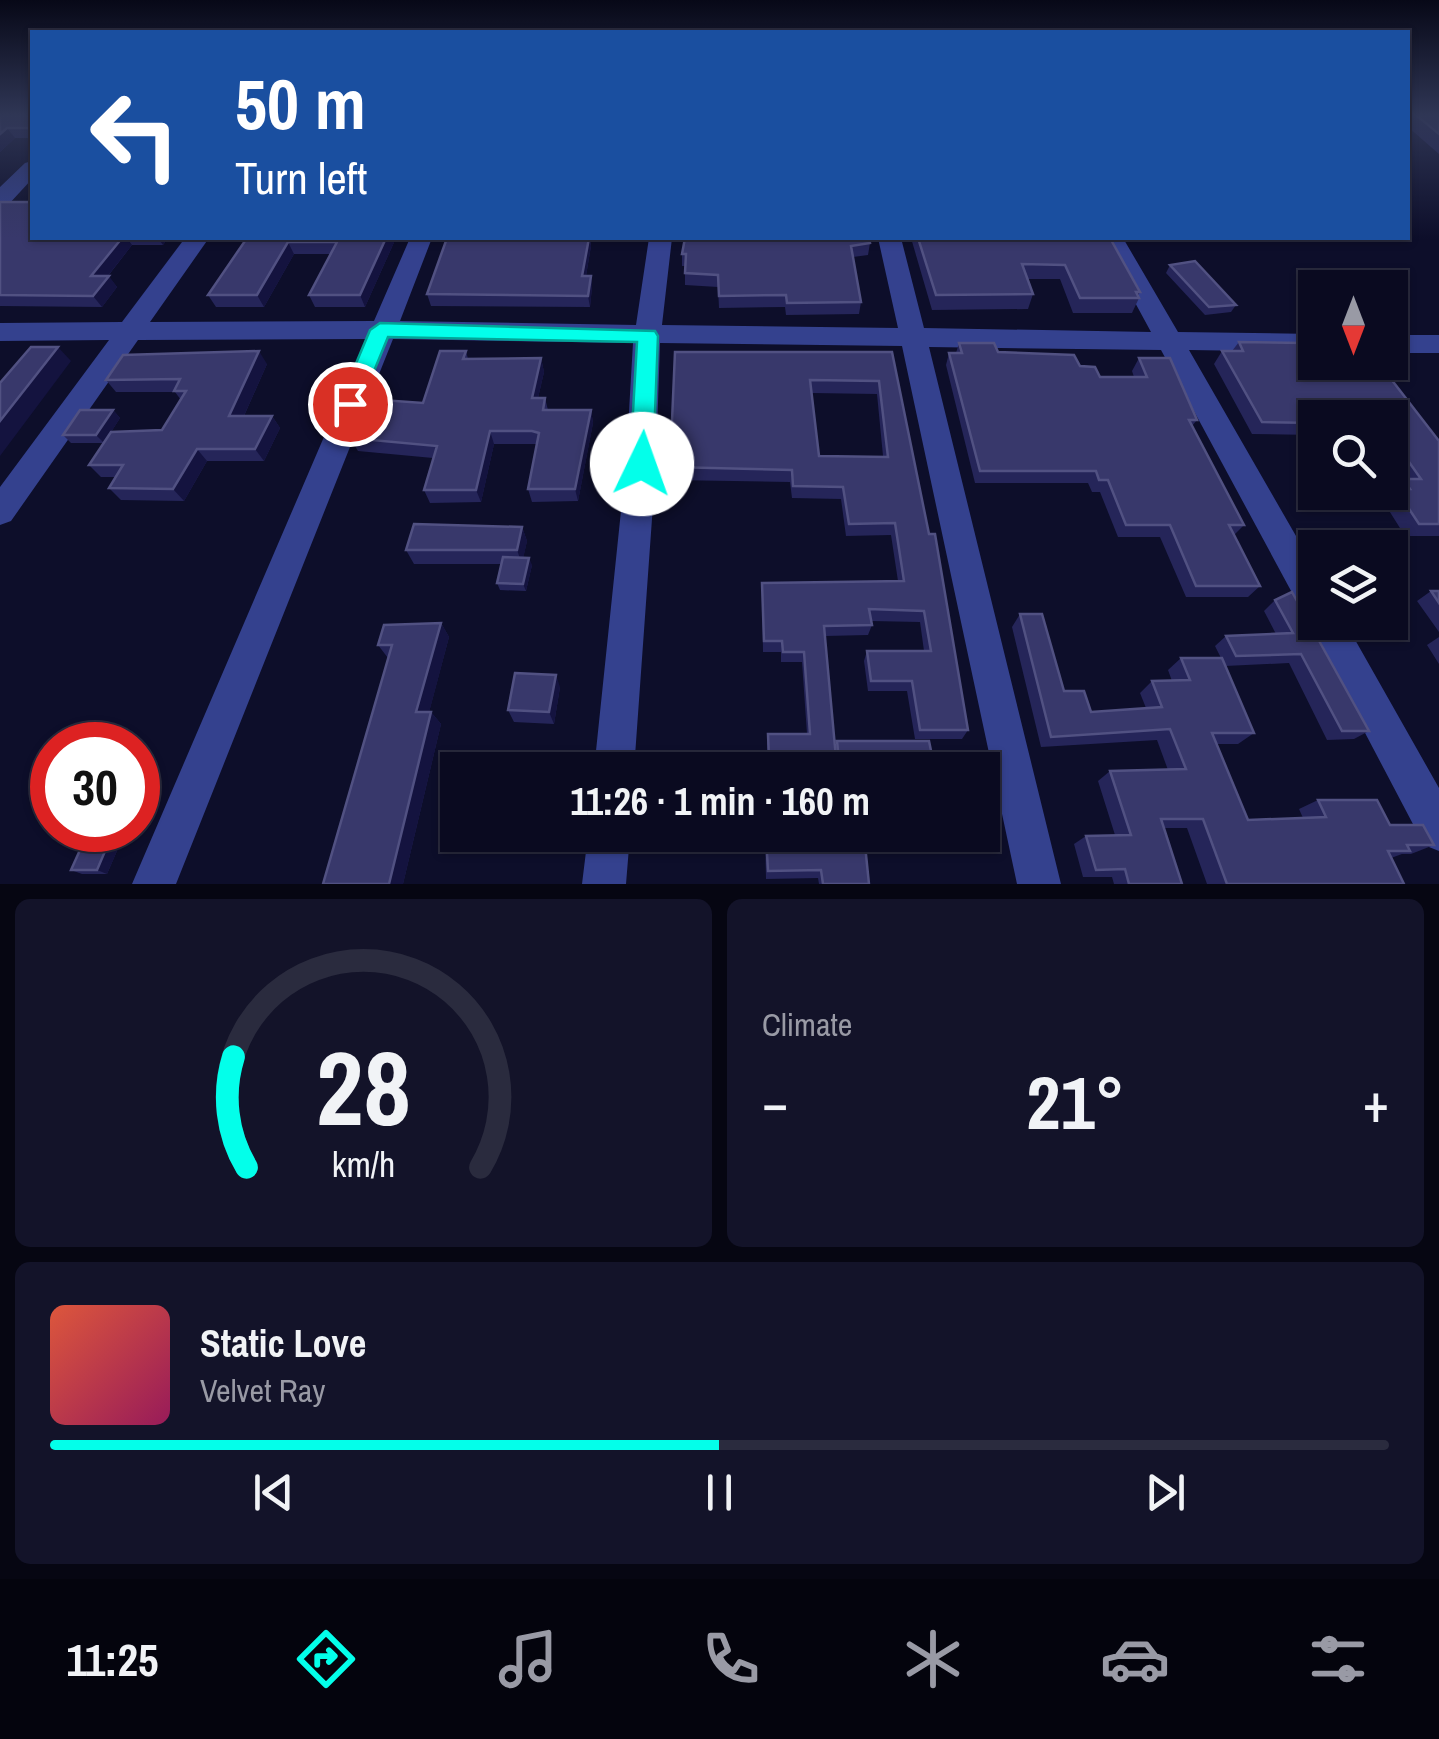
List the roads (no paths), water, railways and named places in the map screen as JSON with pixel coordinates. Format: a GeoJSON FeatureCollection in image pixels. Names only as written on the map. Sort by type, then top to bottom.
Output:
{"type":"FeatureCollection","features":[{"type":"Feature","properties":{"kind":"street"},"geometry":{"type":"LineString","coordinates":[[0,200],[30,170]]}},
{"type":"Feature","properties":{"kind":"street"},"geometry":{"type":"LineString","coordinates":[[0,512],[196,240]]}},
{"type":"Feature","properties":{"kind":"street"},"geometry":{"type":"LineString","coordinates":[[154,884],[419,240]]}},
{"type":"Feature","properties":{"kind":"street"},"geometry":{"type":"LineString","coordinates":[[616,752],[642,464],[648,336],[661,240]]}},
{"type":"Feature","properties":{"kind":"street"},"geometry":{"type":"LineString","coordinates":[[890,240],[1039,884]]}},
{"type":"Feature","properties":{"kind":"street"},"geometry":{"type":"LineString","coordinates":[[1113,240],[1298,571]]}},
{"type":"Feature","properties":{"kind":"street"},"geometry":{"type":"LineString","coordinates":[[0,332],[380,330],[1298,343]]}},
{"type":"Feature","properties":{"kind":"street"},"geometry":{"type":"LineString","coordinates":[[1408,345],[1436,347]]}},
{"type":"Feature","properties":{"kind":"street"},"geometry":{"type":"LineString","coordinates":[[1336,640],[1439,830]]}},
{"type":"Feature","properties":{"kind":"street"},"geometry":{"type":"LineString","coordinates":[[604,884],[607,852]]}}]}
